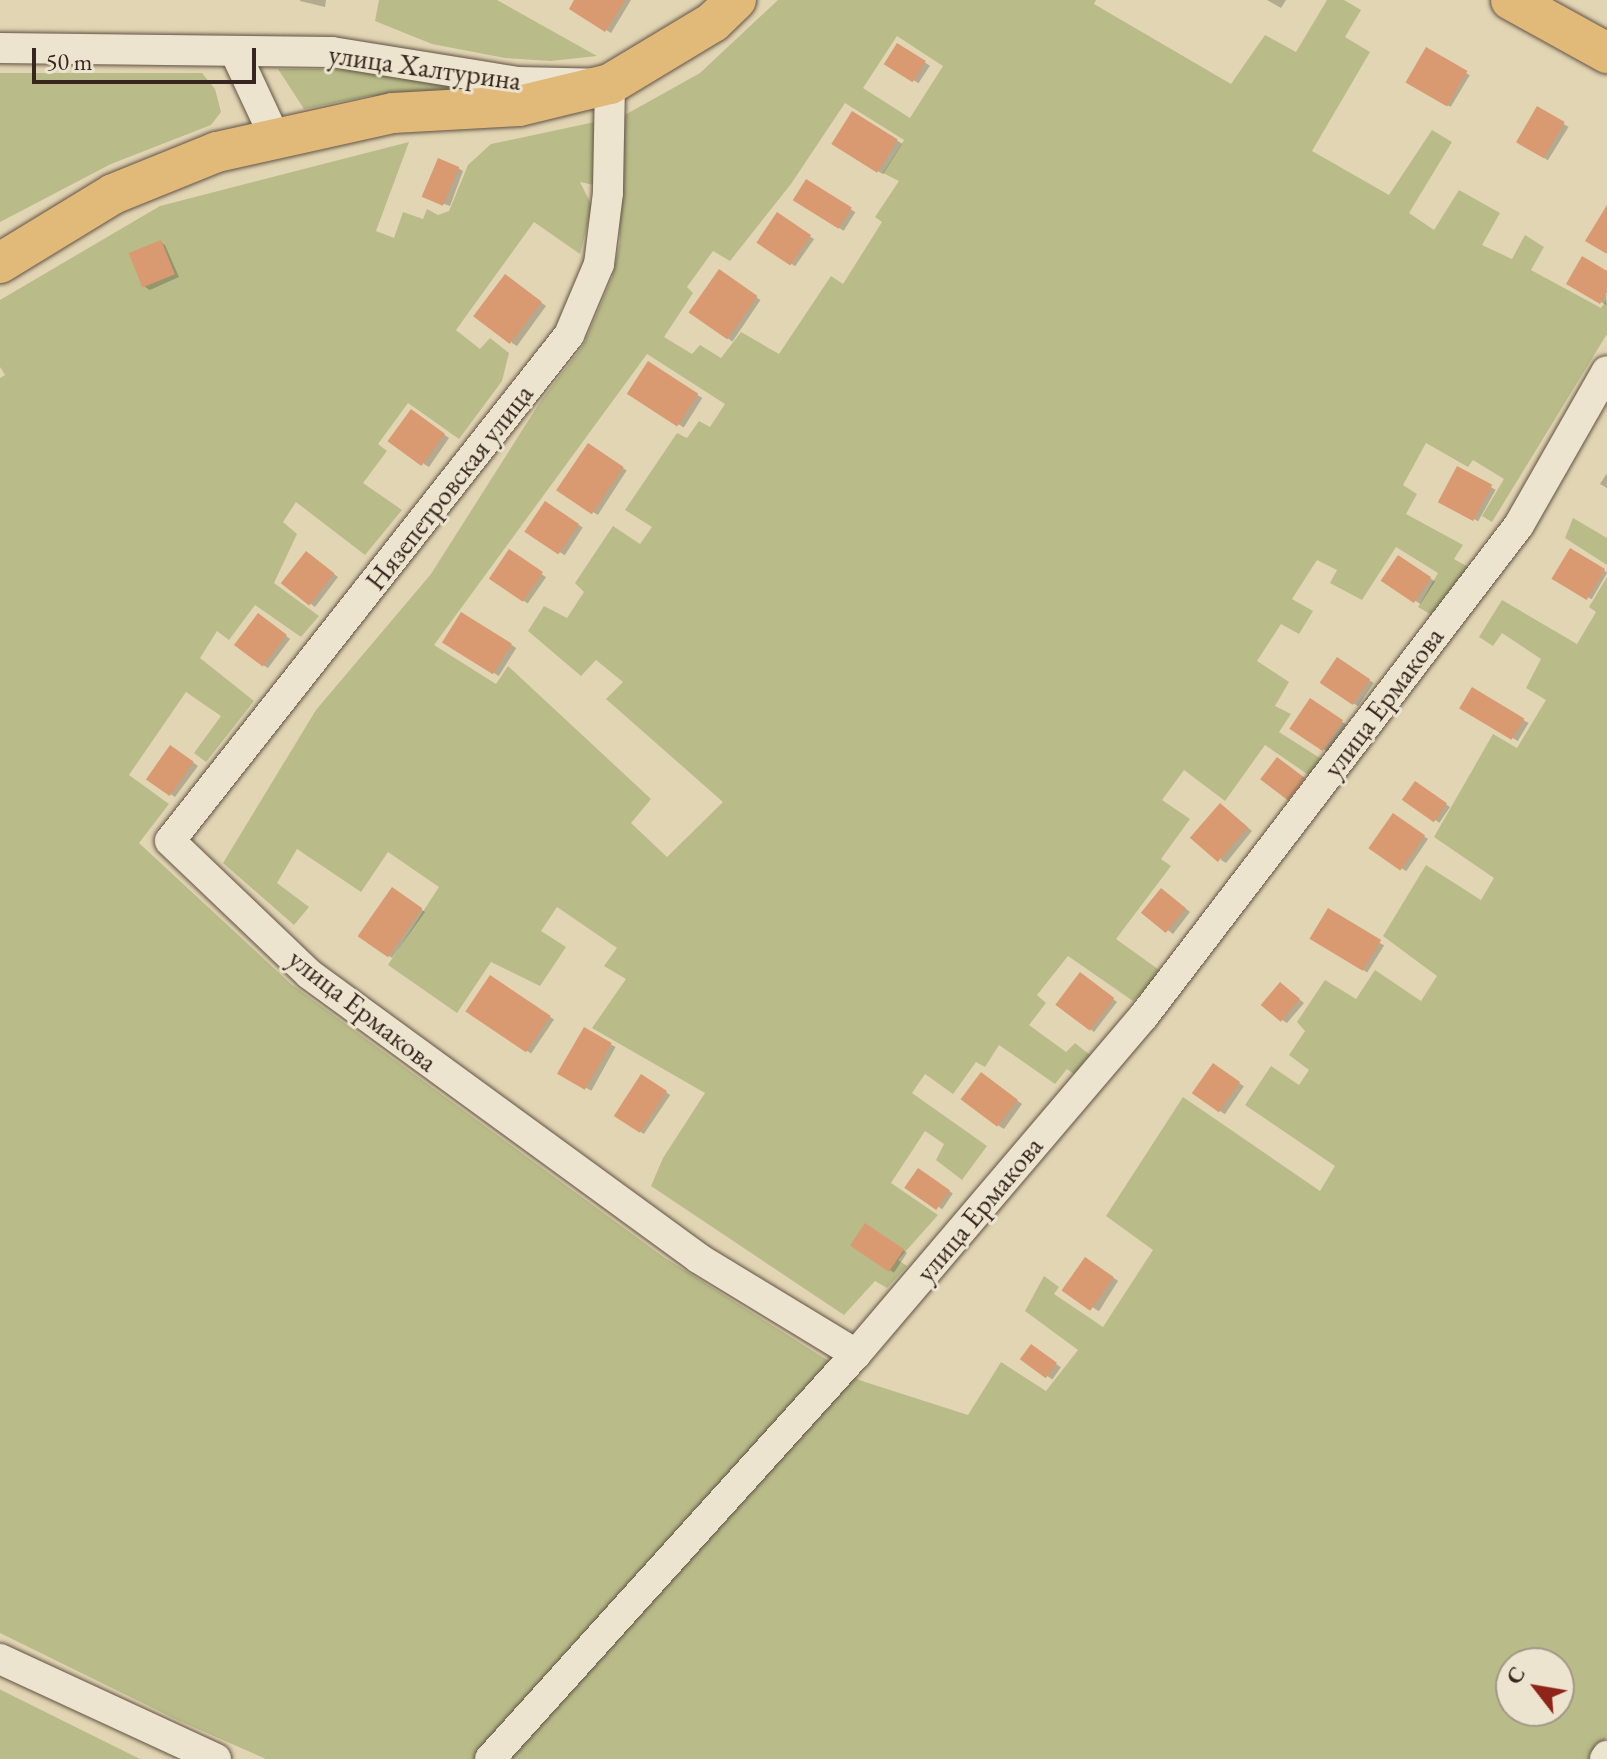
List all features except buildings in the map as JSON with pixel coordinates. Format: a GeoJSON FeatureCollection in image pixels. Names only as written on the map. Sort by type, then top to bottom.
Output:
{"type":"FeatureCollection","features":[{"type":"Feature","properties":{"kind":"main road"},"geometry":{"type":"LineString","coordinates":[[0,263],[113,194],[217,152],[393,113],[519,106],[610,84],[713,22],[736,0]]}},
{"type":"Feature","properties":{"kind":"main road"},"geometry":{"type":"LineString","coordinates":[[1511,0],[1607,53]]}},
{"type":"Feature","properties":{"kind":"street","name":"улица Халтурина"},"geometry":{"type":"LineString","coordinates":[[0,48],[332,52],[517,82],[610,84]]}},
{"type":"Feature","properties":{"kind":"street"},"geometry":{"type":"LineString","coordinates":[[235,52],[276,140]]}},
{"type":"Feature","properties":{"kind":"street","name":"Нязепетровская улица"},"geometry":{"type":"LineString","coordinates":[[170,841],[569,335],[599,264],[608,193],[610,84]]}},
{"type":"Feature","properties":{"kind":"street","name":"улица Ермакова"},"geometry":{"type":"LineString","coordinates":[[170,841],[309,974],[698,1258],[856,1354],[1143,1017],[1519,525],[1607,371]]}},
{"type":"Feature","properties":{"kind":"street"},"geometry":{"type":"LineString","coordinates":[[490,1759],[856,1354]]}},
{"type":"Feature","properties":{"kind":"street"},"geometry":{"type":"LineString","coordinates":[[0,1659],[216,1759]]}},
{"type":"Feature","properties":{"kind":"green space"},"geometry":{"type":"Polygon","coordinates":[[[379,0],[497,0],[597,56],[551,61],[505,58],[432,44],[375,21],[379,0]]]}},
{"type":"Feature","properties":{"kind":"green space"},"geometry":{"type":"Polygon","coordinates":[[[778,0],[1096,0],[1094,4],[1231,84],[1265,35],[1296,52],[1327,0],[1344,0],[1361,10],[1345,37],[1370,52],[1312,151],[1389,195],[1432,130],[1452,142],[1409,213],[1434,230],[1459,190],[1500,213],[1482,245],[1512,259],[1525,235],[1544,247],[1531,270],[1601,308],[1607,299],[1607,334],[1492,522],[1482,516],[1504,479],[1473,460],[1468,467],[1426,443],[1403,485],[1417,494],[1406,514],[1463,545],[1454,559],[1468,567],[1437,618],[1418,607],[1438,573],[1396,547],[1362,600],[1330,583],[1337,570],[1317,560],[1292,599],[1313,611],[1299,634],[1281,624],[1257,661],[1289,682],[1275,706],[1291,714],[1279,732],[1323,760],[1310,776],[1265,745],[1225,801],[1184,770],[1162,800],[1190,819],[1161,859],[1171,866],[1116,939],[1162,972],[1133,1001],[1068,956],[1037,995],[1046,1003],[1029,1025],[1066,1052],[1075,1043],[1090,1055],[1074,1074],[1067,1069],[1055,1084],[999,1045],[985,1067],[976,1062],[953,1094],[925,1074],[912,1093],[987,1146],[962,1180],[936,1160],[944,1144],[925,1131],[891,1183],[938,1215],[898,1260],[907,1266],[887,1288],[875,1281],[844,1315],[651,1186],[663,1158],[705,1093],[592,1028],[626,979],[604,966],[617,948],[557,907],[541,931],[566,947],[540,986],[491,962],[457,1013],[388,965],[439,887],[388,852],[361,892],[297,849],[277,883],[309,907],[294,925],[223,863],[316,710],[431,574],[542,399],[583,346],[612,278],[620,242],[618,190],[580,182],[592,206],[580,254],[534,222],[456,330],[480,349],[490,338],[509,353],[502,381],[459,439],[408,403],[378,444],[387,451],[363,483],[402,510],[365,555],[296,502],[283,522],[297,534],[274,583],[319,616],[301,637],[255,605],[229,640],[217,631],[200,658],[254,701],[206,762],[194,753],[221,716],[186,692],[129,775],[169,804],[139,843],[291,984],[665,1258],[859,1380],[968,1415],[1001,1362],[1046,1391],[1078,1350],[1025,1311],[1044,1276],[1059,1287],[1054,1294],[1103,1327],[1153,1250],[1106,1216],[1183,1097],[1320,1191],[1335,1166],[1245,1105],[1271,1066],[1299,1085],[1309,1070],[1289,1055],[1305,1031],[1297,1022],[1325,980],[1356,999],[1375,970],[1421,1001],[1437,976],[1383,936],[1426,865],[1481,900],[1494,878],[1434,837],[1493,734],[1517,748],[1546,700],[1526,688],[1541,659],[1502,633],[1493,646],[1479,637],[1502,600],[1577,644],[1596,612],[1589,607],[1607,577],[1607,1736],[1590,1759],[266,1759],[177,1720],[0,1633],[0,378],[5,375],[0,367],[0,300],[160,206],[409,142],[376,231],[394,238],[403,212],[423,219],[427,209],[438,215],[449,211],[468,165],[491,144],[623,116],[700,73],[778,0]],[[897,36],[863,88],[910,118],[943,66],[897,36]],[[845,103],[791,184],[730,261],[713,251],[687,287],[693,293],[664,337],[692,354],[700,345],[721,358],[741,332],[779,354],[831,276],[843,284],[882,222],[875,217],[899,181],[883,173],[904,140],[845,103]],[[647,354],[434,645],[496,684],[508,666],[651,799],[631,823],[667,857],[723,802],[606,699],[623,682],[596,660],[581,676],[528,631],[544,606],[567,618],[584,592],[575,583],[613,526],[640,544],[652,527],[625,510],[677,433],[687,438],[699,421],[710,427],[725,404],[647,354]]]}},
{"type":"Feature","properties":{"kind":"green space"},"geometry":{"type":"Polygon","coordinates":[[[278,69],[358,69],[465,87],[464,95],[369,96],[304,109],[278,69]]]}},
{"type":"Feature","properties":{"kind":"green space"},"geometry":{"type":"Polygon","coordinates":[[[0,73],[202,73],[215,89],[221,112],[211,125],[111,164],[0,222],[0,73]]]}},
{"type":"Feature","properties":{"kind":"green space"},"geometry":{"type":"Polygon","coordinates":[[[1573,518],[1607,538],[1607,565],[1565,538],[1573,518]]]}},
{"type":"Feature","properties":{"kind":"green space"},"geometry":{"type":"Polygon","coordinates":[[[1,1690],[140,1759],[0,1759],[1,1690]]]}}]}
